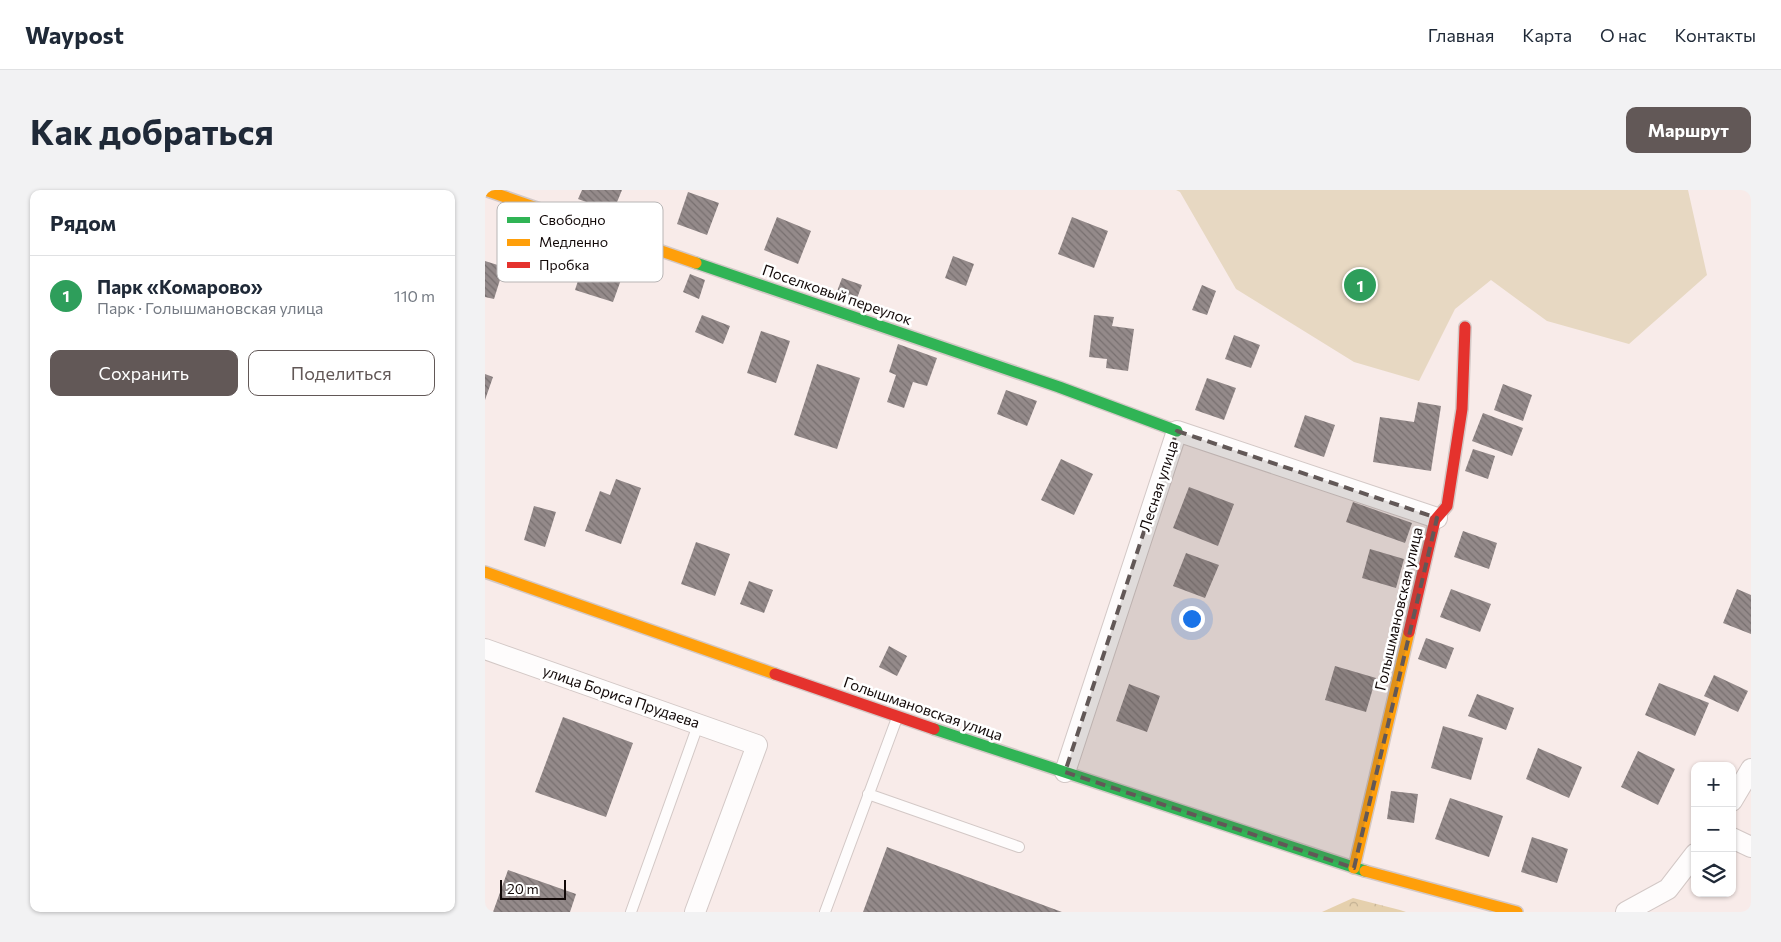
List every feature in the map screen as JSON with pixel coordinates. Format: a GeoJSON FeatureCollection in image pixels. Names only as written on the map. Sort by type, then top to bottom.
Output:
{"type":"FeatureCollection","features":[{"type":"Feature","properties":{"kind":"street","name":"Поселковый переулок"},"geometry":{"type":"LineString","coordinates":[[485,190],[520,202]]}},
{"type":"Feature","properties":{"kind":"street","name":"Поселковый переулок"},"geometry":{"type":"LineString","coordinates":[[663,251],[1059,387],[1177,431]]}},
{"type":"Feature","properties":{"kind":"street","name":"Голышмановская улица"},"geometry":{"type":"LineString","coordinates":[[1354,868],[1435,520],[1447,506],[1462,409],[1465,327]]}},
{"type":"Feature","properties":{"kind":"street","name":"Лесная улица"},"geometry":{"type":"LineString","coordinates":[[1065,772],[1177,431],[1437,518]]}},
{"type":"Feature","properties":{"kind":"street","name":"Голышмановская улица"},"geometry":{"type":"LineString","coordinates":[[485,572],[898,717],[1354,868],[1517,912]]}},
{"type":"Feature","properties":{"kind":"street","name":"улица Бориса Прудаева"},"geometry":{"type":"LineString","coordinates":[[485,649],[757,745],[695,912]]}},
{"type":"Feature","properties":{"kind":"street"},"geometry":{"type":"LineString","coordinates":[[1736,794],[1751,769]]}},
{"type":"Feature","properties":{"kind":"street"},"geometry":{"type":"LineString","coordinates":[[1736,840],[1751,846]]}},
{"type":"Feature","properties":{"kind":"street"},"geometry":{"type":"LineString","coordinates":[[1626,912],[1668,888],[1691,859]]}},
{"type":"Feature","properties":{"kind":"lane"},"geometry":{"type":"LineString","coordinates":[[825,912],[898,717]]}},
{"type":"Feature","properties":{"kind":"lane"},"geometry":{"type":"LineString","coordinates":[[631,912],[698,725]]}},
{"type":"Feature","properties":{"kind":"lane"},"geometry":{"type":"LineString","coordinates":[[868,794],[1019,847]]}},
{"type":"Feature","properties":{"kind":"highlighted area"},"geometry":{"type":"Polygon","coordinates":[[[1177,431],[1437,518],[1354,868],[1065,772],[1177,431]]]}},
{"type":"Feature","properties":{"kind":"shaded area"},"geometry":{"type":"Polygon","coordinates":[[[1176,190],[1688,190],[1707,275],[1629,344],[1547,321],[1491,280],[1455,309],[1419,381],[1354,362],[1236,289],[1180,192],[1176,190]]]}},
{"type":"Feature","properties":{"kind":"green space"},"geometry":{"type":"Polygon","coordinates":[[[1353,898],[1400,910],[1406,912],[1322,912],[1353,898]]]}},
{"type":"Feature","properties":{"kind":"building"},"geometry":{"type":"Polygon","coordinates":[[[582,190],[622,190],[617,202],[586,202],[578,199],[582,190]]]}},
{"type":"Feature","properties":{"kind":"building"},"geometry":{"type":"Polygon","coordinates":[[[688,192],[719,203],[707,235],[677,224],[688,192]]]}},
{"type":"Feature","properties":{"kind":"building"},"geometry":{"type":"Polygon","coordinates":[[[777,217],[811,231],[798,264],[764,250],[777,217]]]}},
{"type":"Feature","properties":{"kind":"building"},"geometry":{"type":"Polygon","coordinates":[[[1072,217],[1108,231],[1094,268],[1058,254],[1072,217]]]}},
{"type":"Feature","properties":{"kind":"building"},"geometry":{"type":"Polygon","coordinates":[[[953,256],[974,264],[966,286],[945,278],[953,256]]]}},
{"type":"Feature","properties":{"kind":"building"},"geometry":{"type":"Polygon","coordinates":[[[485,261],[497,265],[497,282],[499,282],[494,299],[485,297],[485,261]]]}},
{"type":"Feature","properties":{"kind":"building"},"geometry":{"type":"Polygon","coordinates":[[[690,274],[705,280],[699,299],[683,292],[690,274]]]}},
{"type":"Feature","properties":{"kind":"building"},"geometry":{"type":"Polygon","coordinates":[[[842,278],[862,285],[856,301],[836,294],[842,278]]]}},
{"type":"Feature","properties":{"kind":"building"},"geometry":{"type":"Polygon","coordinates":[[[578,282],[620,282],[613,302],[575,290],[578,282]]]}},
{"type":"Feature","properties":{"kind":"building"},"geometry":{"type":"Polygon","coordinates":[[[1202,285],[1216,291],[1207,315],[1192,310],[1202,285]]]}},
{"type":"Feature","properties":{"kind":"building"},"geometry":{"type":"Polygon","coordinates":[[[702,315],[730,326],[723,344],[695,332],[702,315]]]}},
{"type":"Feature","properties":{"kind":"building"},"geometry":{"type":"Polygon","coordinates":[[[1094,315],[1114,317],[1112,326],[1134,329],[1128,371],[1106,368],[1107,359],[1089,357],[1094,315]]]}},
{"type":"Feature","properties":{"kind":"building"},"geometry":{"type":"Polygon","coordinates":[[[761,331],[790,341],[776,383],[747,373],[761,331]]]}},
{"type":"Feature","properties":{"kind":"building"},"geometry":{"type":"Polygon","coordinates":[[[1234,335],[1260,345],[1251,368],[1225,359],[1234,335]]]}},
{"type":"Feature","properties":{"kind":"building"},"geometry":{"type":"Polygon","coordinates":[[[898,344],[937,358],[927,386],[913,382],[904,408],[887,402],[896,375],[889,372],[898,344]]]}},
{"type":"Feature","properties":{"kind":"building"},"geometry":{"type":"Polygon","coordinates":[[[817,364],[860,378],[837,449],[794,435],[817,364]]]}},
{"type":"Feature","properties":{"kind":"building"},"geometry":{"type":"Polygon","coordinates":[[[485,374],[493,377],[485,400],[485,374]]]}},
{"type":"Feature","properties":{"kind":"building"},"geometry":{"type":"Polygon","coordinates":[[[1207,378],[1236,388],[1224,420],[1195,410],[1207,378]]]}},
{"type":"Feature","properties":{"kind":"building"},"geometry":{"type":"Polygon","coordinates":[[[1503,384],[1532,395],[1523,421],[1494,410],[1503,384]]]}},
{"type":"Feature","properties":{"kind":"building"},"geometry":{"type":"Polygon","coordinates":[[[1006,390],[1037,401],[1027,426],[997,414],[1006,390]]]}},
{"type":"Feature","properties":{"kind":"building"},"geometry":{"type":"Polygon","coordinates":[[[1418,402],[1441,406],[1431,471],[1373,462],[1380,417],[1414,422],[1418,402]]]}},
{"type":"Feature","properties":{"kind":"building"},"geometry":{"type":"Polygon","coordinates":[[[1483,413],[1523,428],[1512,456],[1472,441],[1483,413]]]}},
{"type":"Feature","properties":{"kind":"building"},"geometry":{"type":"Polygon","coordinates":[[[1305,415],[1335,425],[1324,457],[1294,447],[1305,415]]]}},
{"type":"Feature","properties":{"kind":"building"},"geometry":{"type":"Polygon","coordinates":[[[1473,449],[1495,456],[1488,479],[1465,471],[1473,449]]]}},
{"type":"Feature","properties":{"kind":"building"},"geometry":{"type":"Polygon","coordinates":[[[1061,459],[1093,474],[1074,515],[1041,500],[1061,459]]]}},
{"type":"Feature","properties":{"kind":"building"},"geometry":{"type":"Polygon","coordinates":[[[616,479],[641,488],[621,544],[585,531],[600,491],[610,495],[616,479]]]}},
{"type":"Feature","properties":{"kind":"building"},"geometry":{"type":"Polygon","coordinates":[[[1189,487],[1234,504],[1218,546],[1173,528],[1189,487]]]}},
{"type":"Feature","properties":{"kind":"building"},"geometry":{"type":"Polygon","coordinates":[[[1353,502],[1412,523],[1405,543],[1346,522],[1353,502]]]}},
{"type":"Feature","properties":{"kind":"building"},"geometry":{"type":"Polygon","coordinates":[[[534,506],[556,512],[545,547],[524,540],[534,506]]]}},
{"type":"Feature","properties":{"kind":"building"},"geometry":{"type":"Polygon","coordinates":[[[1463,531],[1497,543],[1489,569],[1454,557],[1463,531]]]}},
{"type":"Feature","properties":{"kind":"building"},"geometry":{"type":"Polygon","coordinates":[[[696,542],[730,554],[715,596],[681,584],[696,542]]]}},
{"type":"Feature","properties":{"kind":"building"},"geometry":{"type":"Polygon","coordinates":[[[1370,549],[1404,559],[1396,588],[1362,578],[1370,549]]]}},
{"type":"Feature","properties":{"kind":"building"},"geometry":{"type":"Polygon","coordinates":[[[1186,553],[1219,565],[1205,598],[1173,586],[1186,553]]]}},
{"type":"Feature","properties":{"kind":"building"},"geometry":{"type":"Polygon","coordinates":[[[749,581],[773,590],[764,613],[740,604],[749,581]]]}},
{"type":"Feature","properties":{"kind":"building"},"geometry":{"type":"Polygon","coordinates":[[[1451,589],[1491,604],[1480,632],[1440,617],[1451,589]]]}},
{"type":"Feature","properties":{"kind":"building"},"geometry":{"type":"Polygon","coordinates":[[[1737,589],[1751,595],[1751,634],[1723,623],[1737,589]]]}},
{"type":"Feature","properties":{"kind":"building"},"geometry":{"type":"Polygon","coordinates":[[[1426,638],[1454,648],[1446,669],[1418,659],[1426,638]]]}},
{"type":"Feature","properties":{"kind":"building"},"geometry":{"type":"Polygon","coordinates":[[[889,646],[907,656],[897,676],[879,667],[889,646]]]}},
{"type":"Feature","properties":{"kind":"building"},"geometry":{"type":"Polygon","coordinates":[[[1335,666],[1376,678],[1366,712],[1325,700],[1335,666]]]}},
{"type":"Feature","properties":{"kind":"building"},"geometry":{"type":"Polygon","coordinates":[[[1714,675],[1748,691],[1738,712],[1704,696],[1714,675]]]}},
{"type":"Feature","properties":{"kind":"building"},"geometry":{"type":"Polygon","coordinates":[[[1659,683],[1709,703],[1695,736],[1645,715],[1659,683]]]}},
{"type":"Feature","properties":{"kind":"building"},"geometry":{"type":"Polygon","coordinates":[[[1129,684],[1160,696],[1147,732],[1116,721],[1129,684]]]}},
{"type":"Feature","properties":{"kind":"building"},"geometry":{"type":"Polygon","coordinates":[[[1477,694],[1514,708],[1506,730],[1468,716],[1477,694]]]}},
{"type":"Feature","properties":{"kind":"building"},"geometry":{"type":"Polygon","coordinates":[[[563,717],[633,743],[606,817],[535,792],[563,717]]]}},
{"type":"Feature","properties":{"kind":"building"},"geometry":{"type":"Polygon","coordinates":[[[1443,726],[1483,738],[1471,780],[1431,768],[1443,726]]]}},
{"type":"Feature","properties":{"kind":"building"},"geometry":{"type":"Polygon","coordinates":[[[1538,748],[1582,767],[1569,798],[1526,779],[1538,748]]]}},
{"type":"Feature","properties":{"kind":"building"},"geometry":{"type":"Polygon","coordinates":[[[1638,751],[1675,769],[1658,805],[1621,787],[1638,751]]]}},
{"type":"Feature","properties":{"kind":"building"},"geometry":{"type":"Polygon","coordinates":[[[1391,791],[1418,794],[1414,823],[1387,819],[1391,791]]]}},
{"type":"Feature","properties":{"kind":"building"},"geometry":{"type":"Polygon","coordinates":[[[1450,798],[1503,816],[1489,857],[1435,839],[1450,798]]]}},
{"type":"Feature","properties":{"kind":"building"},"geometry":{"type":"Polygon","coordinates":[[[1532,837],[1568,849],[1557,883],[1521,872],[1532,837]]]}},
{"type":"Feature","properties":{"kind":"building"},"geometry":{"type":"Polygon","coordinates":[[[887,847],[1062,912],[863,912],[887,847]]]}},
{"type":"Feature","properties":{"kind":"building"},"geometry":{"type":"Polygon","coordinates":[[[508,870],[576,894],[570,912],[493,912],[508,870]]]}},
{"type":"Feature","properties":{"kind":"traffic: fast"},"geometry":{"type":"LineString","coordinates":[[696,263],[1059,387],[1177,431]]}},
{"type":"Feature","properties":{"kind":"traffic: fast"},"geometry":{"type":"LineString","coordinates":[[934,729],[1365,871]]}},
{"type":"Feature","properties":{"kind":"traffic: slow"},"geometry":{"type":"LineString","coordinates":[[485,190],[520,202]]}},
{"type":"Feature","properties":{"kind":"traffic: slow"},"geometry":{"type":"LineString","coordinates":[[663,252],[696,263]]}},
{"type":"Feature","properties":{"kind":"traffic: slow"},"geometry":{"type":"LineString","coordinates":[[485,572],[775,674]]}},
{"type":"Feature","properties":{"kind":"traffic: slow"},"geometry":{"type":"LineString","coordinates":[[1354,868],[1409,632]]}},
{"type":"Feature","properties":{"kind":"traffic: slow"},"geometry":{"type":"LineString","coordinates":[[1365,871],[1517,912]]}},
{"type":"Feature","properties":{"kind":"traffic: jam"},"geometry":{"type":"LineString","coordinates":[[1409,632],[1435,520],[1447,506],[1462,409],[1465,327]]}},
{"type":"Feature","properties":{"kind":"traffic: jam"},"geometry":{"type":"LineString","coordinates":[[775,674],[934,729]]}},
{"type":"Feature","properties":{"kind":"place","name":"Парк «Комарово»"},"geometry":{"type":"Point","coordinates":[1360,285]}}]}
